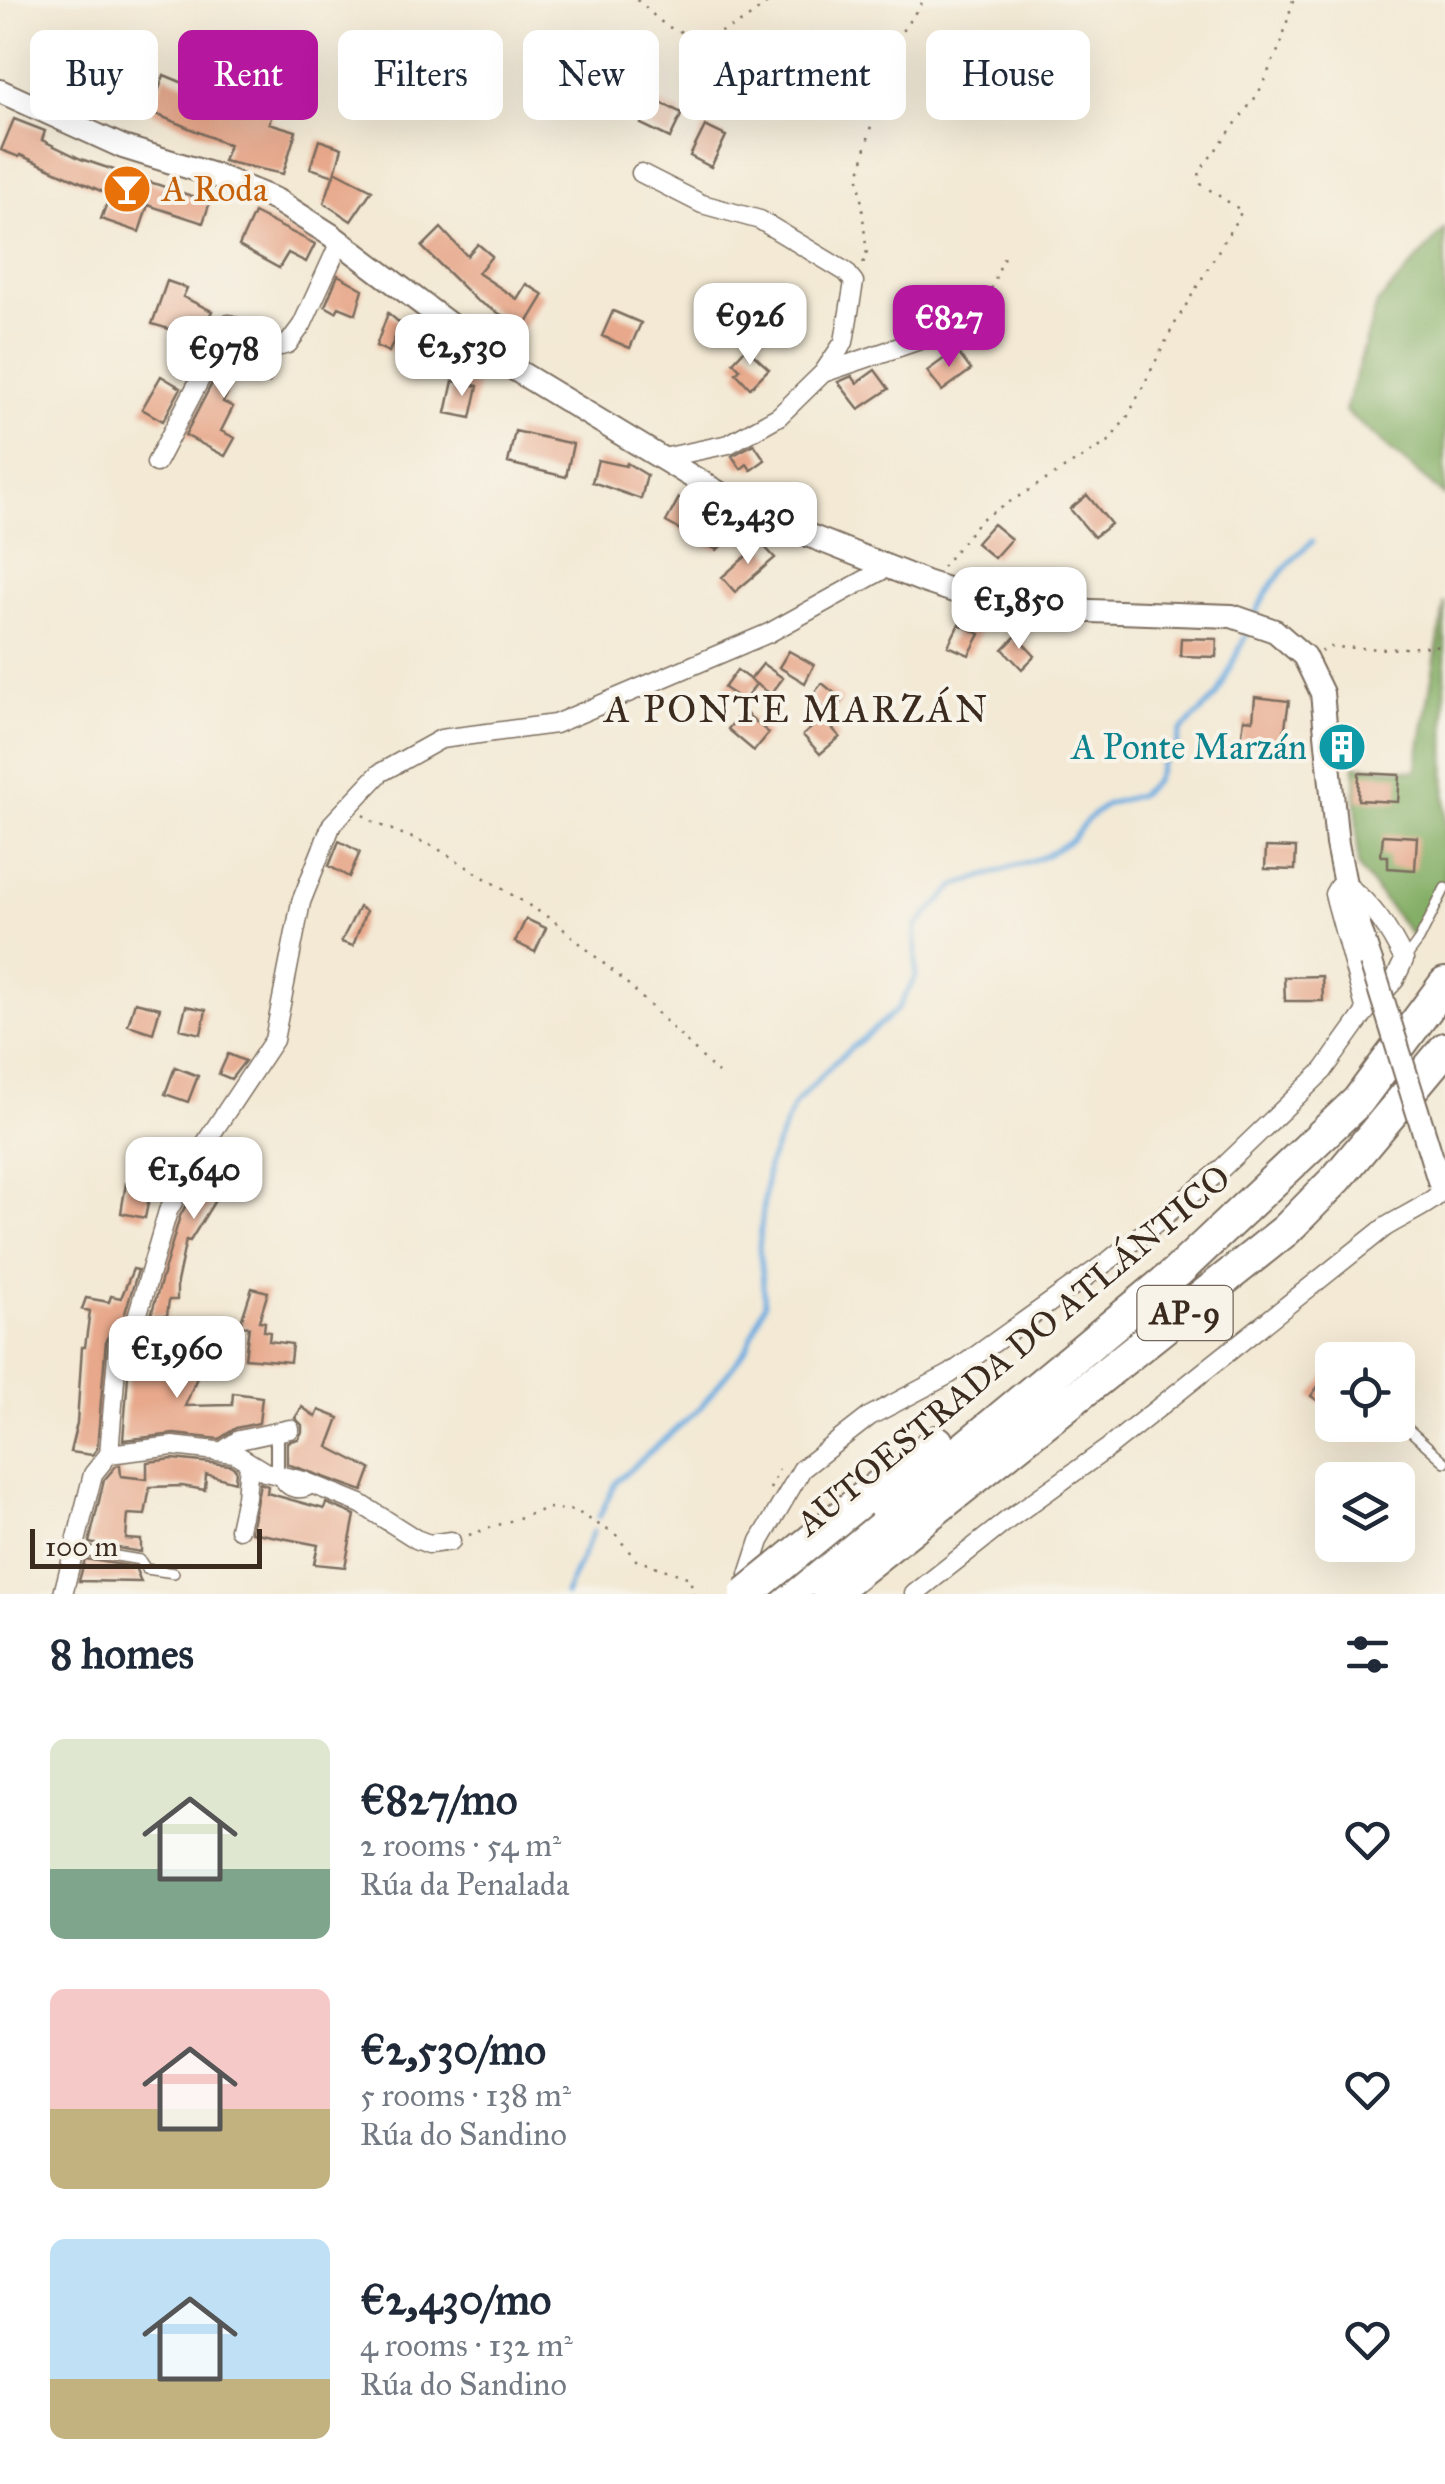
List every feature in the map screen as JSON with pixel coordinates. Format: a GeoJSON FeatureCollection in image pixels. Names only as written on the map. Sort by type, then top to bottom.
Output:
{"type":"FeatureCollection","features":[{"type":"Feature","properties":{"kind":"highway","name":"AUTOESTRADA DO ATLÁNTICO"},"geometry":{"type":"LineString","coordinates":[[788,1594],[1116,1305],[1177,1272],[1358,1101],[1445,984]]}},
{"type":"Feature","properties":{"kind":"highway","name":"AUTOESTRADA DO ATLÁNTICO"},"geometry":{"type":"LineString","coordinates":[[829,1594],[875,1521],[1286,1230],[1336,1178],[1445,1049]]}},
{"type":"Feature","properties":{"kind":"highway"},"geometry":{"type":"LineString","coordinates":[[749,1594],[875,1521]]}},
{"type":"Feature","properties":{"kind":"street"},"geometry":{"type":"LineString","coordinates":[[0,91],[123,147],[217,176],[276,200],[340,242],[486,352],[743,506],[988,604],[1019,610],[1232,616],[1275,631],[1292,642],[1308,662],[1324,704],[1334,819],[1345,884],[1443,1190],[1432,1202],[1416,1206],[1384,1228],[1108,1448],[914,1594]]}},
{"type":"Feature","properties":{"kind":"street"},"geometry":{"type":"LineString","coordinates":[[642,173],[702,204],[760,220],[846,272],[854,282],[844,342],[823,373],[779,416],[729,444],[663,458]]}},
{"type":"Feature","properties":{"kind":"street"},"geometry":{"type":"LineString","coordinates":[[156,463],[229,324],[282,346],[288,344],[302,326],[340,242]]}},
{"type":"Feature","properties":{"kind":"street"},"geometry":{"type":"LineString","coordinates":[[823,373],[949,330]]}},
{"type":"Feature","properties":{"kind":"street"},"geometry":{"type":"LineString","coordinates":[[63,1594],[93,1474],[109,1454],[118,1342],[132,1334],[168,1211],[208,1139],[274,1040],[301,902],[332,824],[380,774],[441,738],[555,724],[768,633],[888,567]]}},
{"type":"Feature","properties":{"kind":"street"},"geometry":{"type":"LineString","coordinates":[[749,1594],[749,1575],[760,1541],[802,1469],[870,1416],[950,1374],[1161,1220],[1265,1130],[1323,1071],[1366,1011],[1394,980],[1404,960],[1388,927],[1345,884]]}},
{"type":"Feature","properties":{"kind":"street"},"geometry":{"type":"LineString","coordinates":[[1345,884],[1334,894],[1366,1011]]}},
{"type":"Feature","properties":{"kind":"street"},"geometry":{"type":"LineString","coordinates":[[224,1451],[238,1440],[284,1430],[277,1475]]}},
{"type":"Feature","properties":{"kind":"street"},"geometry":{"type":"LineString","coordinates":[[109,1454],[173,1446],[234,1453],[248,1464],[383,1516],[416,1539],[430,1544],[450,1541]]}},
{"type":"Feature","properties":{"kind":"street"},"geometry":{"type":"LineString","coordinates":[[239,1529],[248,1464]]}},
{"type":"Feature","properties":{"kind":"lane"},"geometry":{"type":"LineString","coordinates":[[1404,960],[1419,940],[1445,888]]}},
{"type":"Feature","properties":{"kind":"lane"},"geometry":{"type":"LineString","coordinates":[[1415,1435],[1445,1462]]}},
{"type":"Feature","properties":{"kind":"lane"},"geometry":{"type":"LineString","coordinates":[[75,1549],[140,1560],[146,1569],[174,1573]]}},
{"type":"Feature","properties":{"kind":"path"},"geometry":{"type":"LineString","coordinates":[[637,0],[673,30],[704,34],[736,29],[771,0]]}},
{"type":"Feature","properties":{"kind":"path"},"geometry":{"type":"LineString","coordinates":[[854,282],[867,256],[859,178],[888,52],[924,0]]}},
{"type":"Feature","properties":{"kind":"path"},"geometry":{"type":"LineString","coordinates":[[926,582],[952,557],[980,520],[1108,442],[1128,416],[1173,327],[1242,211],[1201,184],[1199,172],[1258,94],[1281,44],[1293,0]]}},
{"type":"Feature","properties":{"kind":"path"},"geometry":{"type":"LineString","coordinates":[[949,330],[990,289],[1005,254]]}},
{"type":"Feature","properties":{"kind":"path"},"geometry":{"type":"LineString","coordinates":[[1308,662],[1328,646],[1390,649],[1445,645]]}},
{"type":"Feature","properties":{"kind":"path"},"geometry":{"type":"LineString","coordinates":[[350,806],[376,824],[435,848],[554,921],[630,986],[718,1073]]}},
{"type":"Feature","properties":{"kind":"path"},"geometry":{"type":"LineString","coordinates":[[450,1541],[548,1508],[576,1511],[616,1536],[636,1560],[690,1578],[692,1594]]}},
{"type":"Feature","properties":{"kind":"green space"},"geometry":{"type":"Polygon","coordinates":[[[1445,229],[1445,496],[1345,411],[1377,304],[1445,229]]]}},
{"type":"Feature","properties":{"kind":"green space"},"geometry":{"type":"Polygon","coordinates":[[[1445,602],[1445,880],[1415,940],[1358,867],[1355,765],[1416,771],[1445,602]]]}},
{"type":"Feature","properties":{"kind":"building"},"geometry":{"type":"Polygon","coordinates":[[[164,75],[178,81],[178,120],[270,120],[269,123],[296,131],[283,174],[223,161],[229,145],[158,115],[158,92],[164,75]]]}},
{"type":"Feature","properties":{"kind":"building"},"geometry":{"type":"Polygon","coordinates":[[[659,102],[679,112],[670,138],[641,124],[643,120],[659,120],[659,102]]]}},
{"type":"Feature","properties":{"kind":"building"},"geometry":{"type":"Polygon","coordinates":[[[14,119],[45,131],[42,140],[81,159],[210,202],[203,223],[148,205],[139,232],[101,219],[110,195],[1,150],[14,119]]]}},
{"type":"Feature","properties":{"kind":"building"},"geometry":{"type":"Polygon","coordinates":[[[705,126],[726,136],[711,167],[690,156],[705,126]]]}},
{"type":"Feature","properties":{"kind":"building"},"geometry":{"type":"Polygon","coordinates":[[[319,140],[342,148],[334,176],[310,168],[319,140]]]}},
{"type":"Feature","properties":{"kind":"building"},"geometry":{"type":"Polygon","coordinates":[[[335,171],[372,190],[351,221],[324,203],[335,171]]]}},
{"type":"Feature","properties":{"kind":"building"},"geometry":{"type":"Polygon","coordinates":[[[254,213],[315,244],[306,262],[288,253],[279,268],[239,246],[254,213]]]}},
{"type":"Feature","properties":{"kind":"building"},"geometry":{"type":"Polygon","coordinates":[[[441,228],[467,256],[478,244],[492,256],[478,273],[517,299],[526,284],[544,295],[524,328],[476,300],[422,247],[441,228]]]}},
{"type":"Feature","properties":{"kind":"building"},"geometry":{"type":"Polygon","coordinates":[[[338,275],[363,289],[356,314],[339,307],[336,312],[325,306],[338,275]]]}},
{"type":"Feature","properties":{"kind":"building"},"geometry":{"type":"Polygon","coordinates":[[[167,281],[187,288],[183,297],[212,311],[203,329],[195,325],[186,342],[173,336],[176,331],[152,324],[167,281]]]}},
{"type":"Feature","properties":{"kind":"building"},"geometry":{"type":"Polygon","coordinates":[[[613,311],[641,323],[630,348],[602,336],[613,311]]]}},
{"type":"Feature","properties":{"kind":"building"},"geometry":{"type":"Polygon","coordinates":[[[388,313],[401,324],[389,352],[376,346],[388,313]]]}},
{"type":"Feature","properties":{"kind":"building"},"geometry":{"type":"Polygon","coordinates":[[[231,347],[276,369],[269,383],[240,369],[223,402],[233,407],[221,431],[235,438],[225,456],[185,435],[231,347]]]}},
{"type":"Feature","properties":{"kind":"building"},"geometry":{"type":"Polygon","coordinates":[[[746,348],[769,369],[750,388],[736,373],[740,369],[733,362],[746,348]]]}},
{"type":"Feature","properties":{"kind":"building"},"geometry":{"type":"Polygon","coordinates":[[[956,350],[971,370],[942,391],[927,371],[956,350]]]}},
{"type":"Feature","properties":{"kind":"building"},"geometry":{"type":"Polygon","coordinates":[[[875,370],[889,389],[859,409],[838,382],[852,376],[857,383],[875,370]]]}},
{"type":"Feature","properties":{"kind":"building"},"geometry":{"type":"Polygon","coordinates":[[[161,376],[181,388],[163,421],[142,409],[161,376]]]}},
{"type":"Feature","properties":{"kind":"building"},"geometry":{"type":"Polygon","coordinates":[[[453,381],[478,386],[471,418],[446,413],[453,381]]]}},
{"type":"Feature","properties":{"kind":"building"},"geometry":{"type":"Polygon","coordinates":[[[515,431],[573,444],[566,477],[508,463],[515,431]]]}},
{"type":"Feature","properties":{"kind":"building"},"geometry":{"type":"Polygon","coordinates":[[[754,444],[765,460],[751,470],[747,464],[741,469],[732,456],[754,444]]]}},
{"type":"Feature","properties":{"kind":"building"},"geometry":{"type":"Polygon","coordinates":[[[598,460],[626,466],[627,463],[647,475],[641,499],[592,482],[598,460]]]}},
{"type":"Feature","properties":{"kind":"building"},"geometry":{"type":"Polygon","coordinates":[[[1087,495],[1111,524],[1094,537],[1070,509],[1087,495]]]}},
{"type":"Feature","properties":{"kind":"building"},"geometry":{"type":"Polygon","coordinates":[[[679,498],[737,530],[717,550],[666,522],[679,498]]]}},
{"type":"Feature","properties":{"kind":"building"},"geometry":{"type":"Polygon","coordinates":[[[993,524],[1011,539],[994,558],[976,543],[993,524]]]}},
{"type":"Feature","properties":{"kind":"building"},"geometry":{"type":"Polygon","coordinates":[[[761,543],[775,558],[735,592],[722,577],[761,543]]]}},
{"type":"Feature","properties":{"kind":"building"},"geometry":{"type":"Polygon","coordinates":[[[959,624],[980,634],[969,655],[948,646],[959,624]]]}},
{"type":"Feature","properties":{"kind":"building"},"geometry":{"type":"Polygon","coordinates":[[[1016,636],[1035,656],[1022,669],[1003,649],[1016,636]]]}},
{"type":"Feature","properties":{"kind":"building"},"geometry":{"type":"Polygon","coordinates":[[[1181,638],[1217,639],[1216,657],[1180,656],[1181,638]]]}},
{"type":"Feature","properties":{"kind":"building"},"geometry":{"type":"Polygon","coordinates":[[[789,651],[814,665],[805,683],[779,667],[789,651]]]}},
{"type":"Feature","properties":{"kind":"building"},"geometry":{"type":"Polygon","coordinates":[[[763,664],[783,678],[771,694],[750,680],[763,664]]]}},
{"type":"Feature","properties":{"kind":"building"},"geometry":{"type":"Polygon","coordinates":[[[737,670],[756,684],[744,701],[724,688],[737,670]]]}},
{"type":"Feature","properties":{"kind":"building"},"geometry":{"type":"Polygon","coordinates":[[[822,683],[843,700],[831,715],[810,698],[822,683]]]}},
{"type":"Feature","properties":{"kind":"building"},"geometry":{"type":"Polygon","coordinates":[[[1255,697],[1289,701],[1282,746],[1241,741],[1244,719],[1253,720],[1255,697]]]}},
{"type":"Feature","properties":{"kind":"building"},"geometry":{"type":"Polygon","coordinates":[[[743,711],[769,733],[754,751],[728,729],[743,711]]]}},
{"type":"Feature","properties":{"kind":"building"},"geometry":{"type":"Polygon","coordinates":[[[823,718],[840,737],[820,754],[803,735],[823,718]]]}},
{"type":"Feature","properties":{"kind":"building"},"geometry":{"type":"Polygon","coordinates":[[[1359,773],[1400,775],[1398,802],[1358,800],[1359,773]]]}},
{"type":"Feature","properties":{"kind":"building"},"geometry":{"type":"Polygon","coordinates":[[[1383,835],[1417,837],[1415,870],[1388,868],[1388,856],[1381,856],[1383,835]]]}},
{"type":"Feature","properties":{"kind":"building"},"geometry":{"type":"Polygon","coordinates":[[[339,841],[360,852],[349,877],[329,866],[339,841]]]}},
{"type":"Feature","properties":{"kind":"building"},"geometry":{"type":"Polygon","coordinates":[[[1266,847],[1296,848],[1295,870],[1265,869],[1266,847]]]}},
{"type":"Feature","properties":{"kind":"building"},"geometry":{"type":"Polygon","coordinates":[[[359,907],[366,911],[353,946],[341,942],[359,907]]]}},
{"type":"Feature","properties":{"kind":"building"},"geometry":{"type":"Polygon","coordinates":[[[526,919],[546,928],[535,952],[515,942],[526,919]]]}},
{"type":"Feature","properties":{"kind":"building"},"geometry":{"type":"Polygon","coordinates":[[[1322,976],[1323,1001],[1285,1001],[1284,977],[1322,976]]]}},
{"type":"Feature","properties":{"kind":"building"},"geometry":{"type":"Polygon","coordinates":[[[135,1002],[160,1008],[153,1033],[128,1025],[135,1002]]]}},
{"type":"Feature","properties":{"kind":"building"},"geometry":{"type":"Polygon","coordinates":[[[186,1006],[206,1010],[201,1034],[180,1029],[186,1006]]]}},
{"type":"Feature","properties":{"kind":"building"},"geometry":{"type":"Polygon","coordinates":[[[228,1054],[245,1061],[231,1079],[219,1074],[228,1054]]]}},
{"type":"Feature","properties":{"kind":"building"},"geometry":{"type":"Polygon","coordinates":[[[175,1067],[198,1076],[188,1102],[165,1094],[175,1067]]]}},
{"type":"Feature","properties":{"kind":"building"},"geometry":{"type":"Polygon","coordinates":[[[218,1146],[240,1156],[190,1241],[186,1240],[177,1300],[169,1300],[167,1316],[151,1315],[180,1216],[218,1146]]]}},
{"type":"Feature","properties":{"kind":"building"},"geometry":{"type":"Polygon","coordinates":[[[126,1183],[151,1188],[145,1218],[121,1213],[126,1183]]]}},
{"type":"Feature","properties":{"kind":"building"},"geometry":{"type":"Polygon","coordinates":[[[133,1269],[138,1270],[121,1326],[106,1340],[97,1449],[92,1455],[70,1452],[90,1311],[82,1309],[86,1298],[109,1302],[111,1296],[121,1298],[133,1269]]]}},
{"type":"Feature","properties":{"kind":"building"},"geometry":{"type":"Polygon","coordinates":[[[252,1288],[268,1292],[259,1321],[265,1322],[264,1331],[270,1332],[269,1341],[292,1344],[290,1362],[245,1358],[249,1327],[240,1325],[252,1288]]]}},
{"type":"Feature","properties":{"kind":"building"},"geometry":{"type":"Polygon","coordinates":[[[134,1347],[188,1357],[187,1373],[198,1375],[185,1406],[232,1405],[233,1393],[262,1397],[259,1423],[236,1428],[219,1439],[174,1434],[123,1440],[130,1350],[134,1347]]]}},
{"type":"Feature","properties":{"kind":"building"},"geometry":{"type":"Polygon","coordinates":[[[302,1407],[316,1417],[319,1410],[339,1418],[328,1447],[371,1469],[363,1491],[287,1464],[287,1442],[298,1439],[302,1432],[302,1425],[295,1418],[302,1407]]]}},
{"type":"Feature","properties":{"kind":"building"},"geometry":{"type":"Polygon","coordinates":[[[173,1459],[230,1465],[236,1469],[235,1482],[206,1474],[205,1490],[150,1487],[145,1515],[128,1514],[126,1539],[141,1540],[141,1552],[89,1543],[104,1480],[116,1466],[120,1465],[121,1476],[147,1479],[147,1462],[173,1459]]]}},
{"type":"Feature","properties":{"kind":"building"},"geometry":{"type":"Polygon","coordinates":[[[260,1483],[268,1486],[267,1493],[324,1509],[326,1503],[355,1515],[345,1567],[314,1564],[318,1545],[251,1532],[260,1483]]]}},
{"type":"Feature","properties":{"kind":"building"},"geometry":{"type":"Polygon","coordinates":[[[85,1559],[135,1567],[141,1582],[79,1581],[85,1559]]]}},
{"type":"Feature","properties":{"kind":"waterway"},"geometry":{"type":"LineString","coordinates":[[1254,616],[1279,575],[1313,541]]}},
{"type":"Feature","properties":{"kind":"waterway"},"geometry":{"type":"LineString","coordinates":[[599,1517],[616,1482],[700,1408],[747,1348],[765,1303],[759,1247],[768,1165],[794,1105],[835,1062],[898,1009],[916,976],[916,927],[955,886],[1045,856],[1071,840],[1107,804],[1139,795],[1155,781],[1162,762],[1176,749],[1180,732],[1217,696],[1248,631]]}},
{"type":"Feature","properties":{"kind":"waterway"},"geometry":{"type":"LineString","coordinates":[[565,1594],[593,1532]]}},
{"type":"Feature","properties":{"kind":"place","name":"A Roda"},"geometry":{"type":"Point","coordinates":[127,189]}},
{"type":"Feature","properties":{"kind":"place","name":"A Ponte Marzán"},"geometry":{"type":"Point","coordinates":[1342,747]}},
{"type":"Feature","properties":{"kind":"district","name":"A PONTE MARZÁN"},"geometry":{"type":"Point","coordinates":[797,709]}}]}
